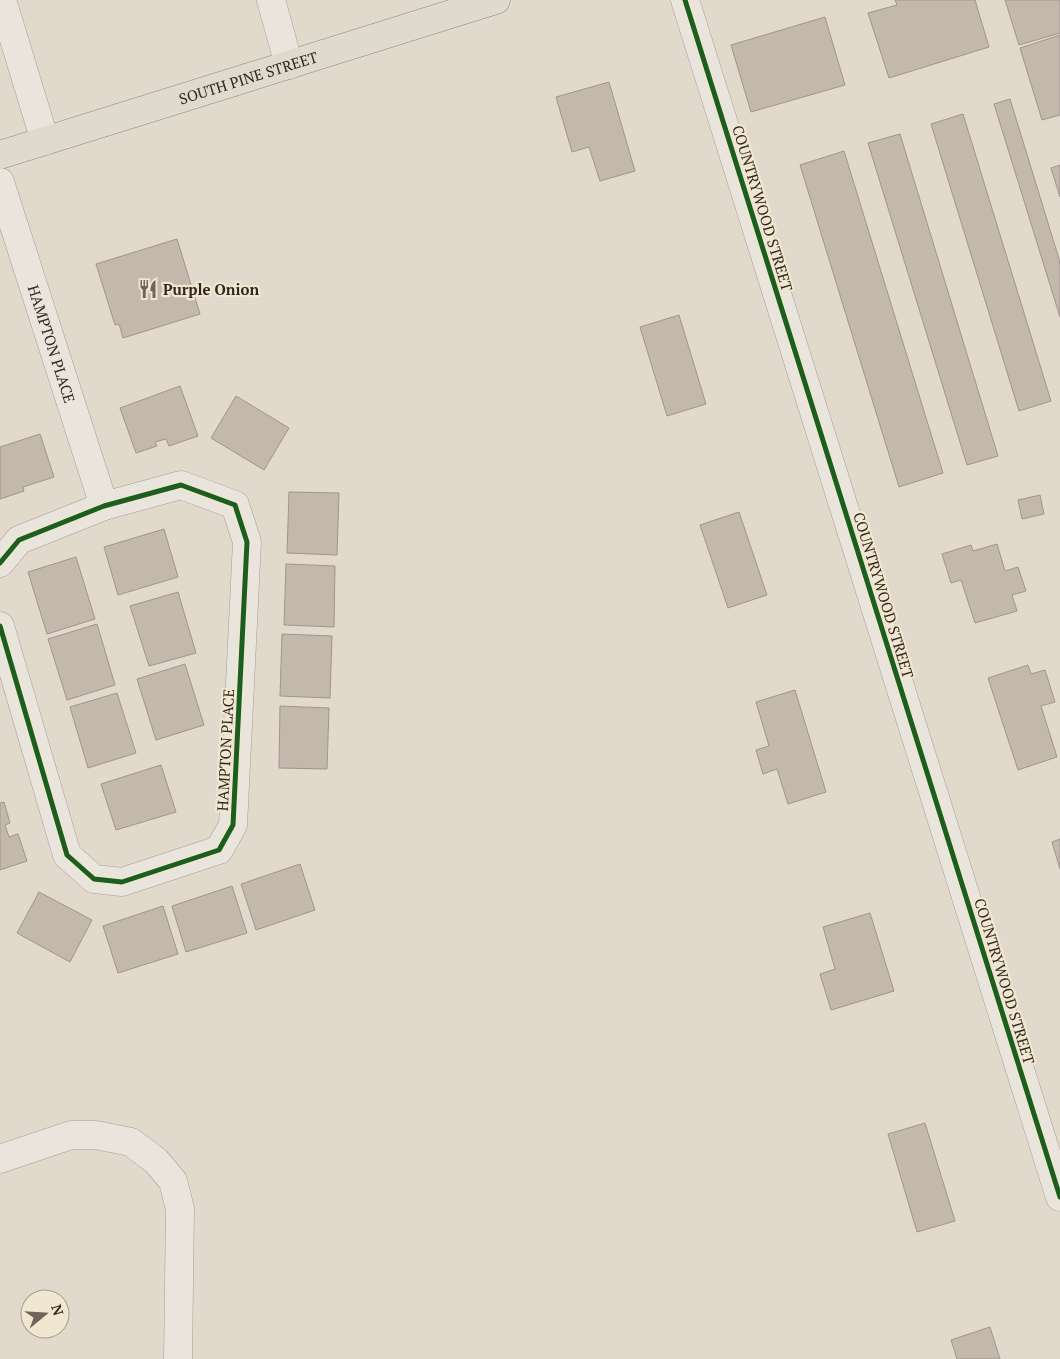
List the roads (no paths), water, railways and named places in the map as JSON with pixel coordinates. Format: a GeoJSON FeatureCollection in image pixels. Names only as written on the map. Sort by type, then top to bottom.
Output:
{"type":"FeatureCollection","features":[{"type":"Feature","properties":{"kind":"main road","name":"SOUTH PINE STREET"},"geometry":{"type":"LineString","coordinates":[[0,155],[496,0]]}},
{"type":"Feature","properties":{"kind":"street"},"geometry":{"type":"LineString","coordinates":[[2,0],[45,141]]}},
{"type":"Feature","properties":{"kind":"street"},"geometry":{"type":"LineString","coordinates":[[271,0],[289,65]]}},
{"type":"Feature","properties":{"kind":"street","name":"COUNTRYWOOD STREET"},"geometry":{"type":"LineString","coordinates":[[685,0],[1060,1197]]}},
{"type":"Feature","properties":{"kind":"street","name":"HAMPTON PLACE"},"geometry":{"type":"LineString","coordinates":[[0,182],[104,506]]}},
{"type":"Feature","properties":{"kind":"street","name":"HAMPTON PLACE"},"geometry":{"type":"LineString","coordinates":[[0,563],[19,540],[104,506],[181,485],[235,505],[247,542],[233,825],[219,850],[122,882],[94,879],[67,855],[0,626]]}},
{"type":"Feature","properties":{"kind":"street"},"geometry":{"type":"LineString","coordinates":[[0,1159],[71,1135],[96,1135],[131,1142],[156,1161],[173,1182],[180,1209],[178,1359]]}},
{"type":"Feature","properties":{"kind":"place","name":"Purple Onion"},"geometry":{"type":"Point","coordinates":[148,289]}}]}
